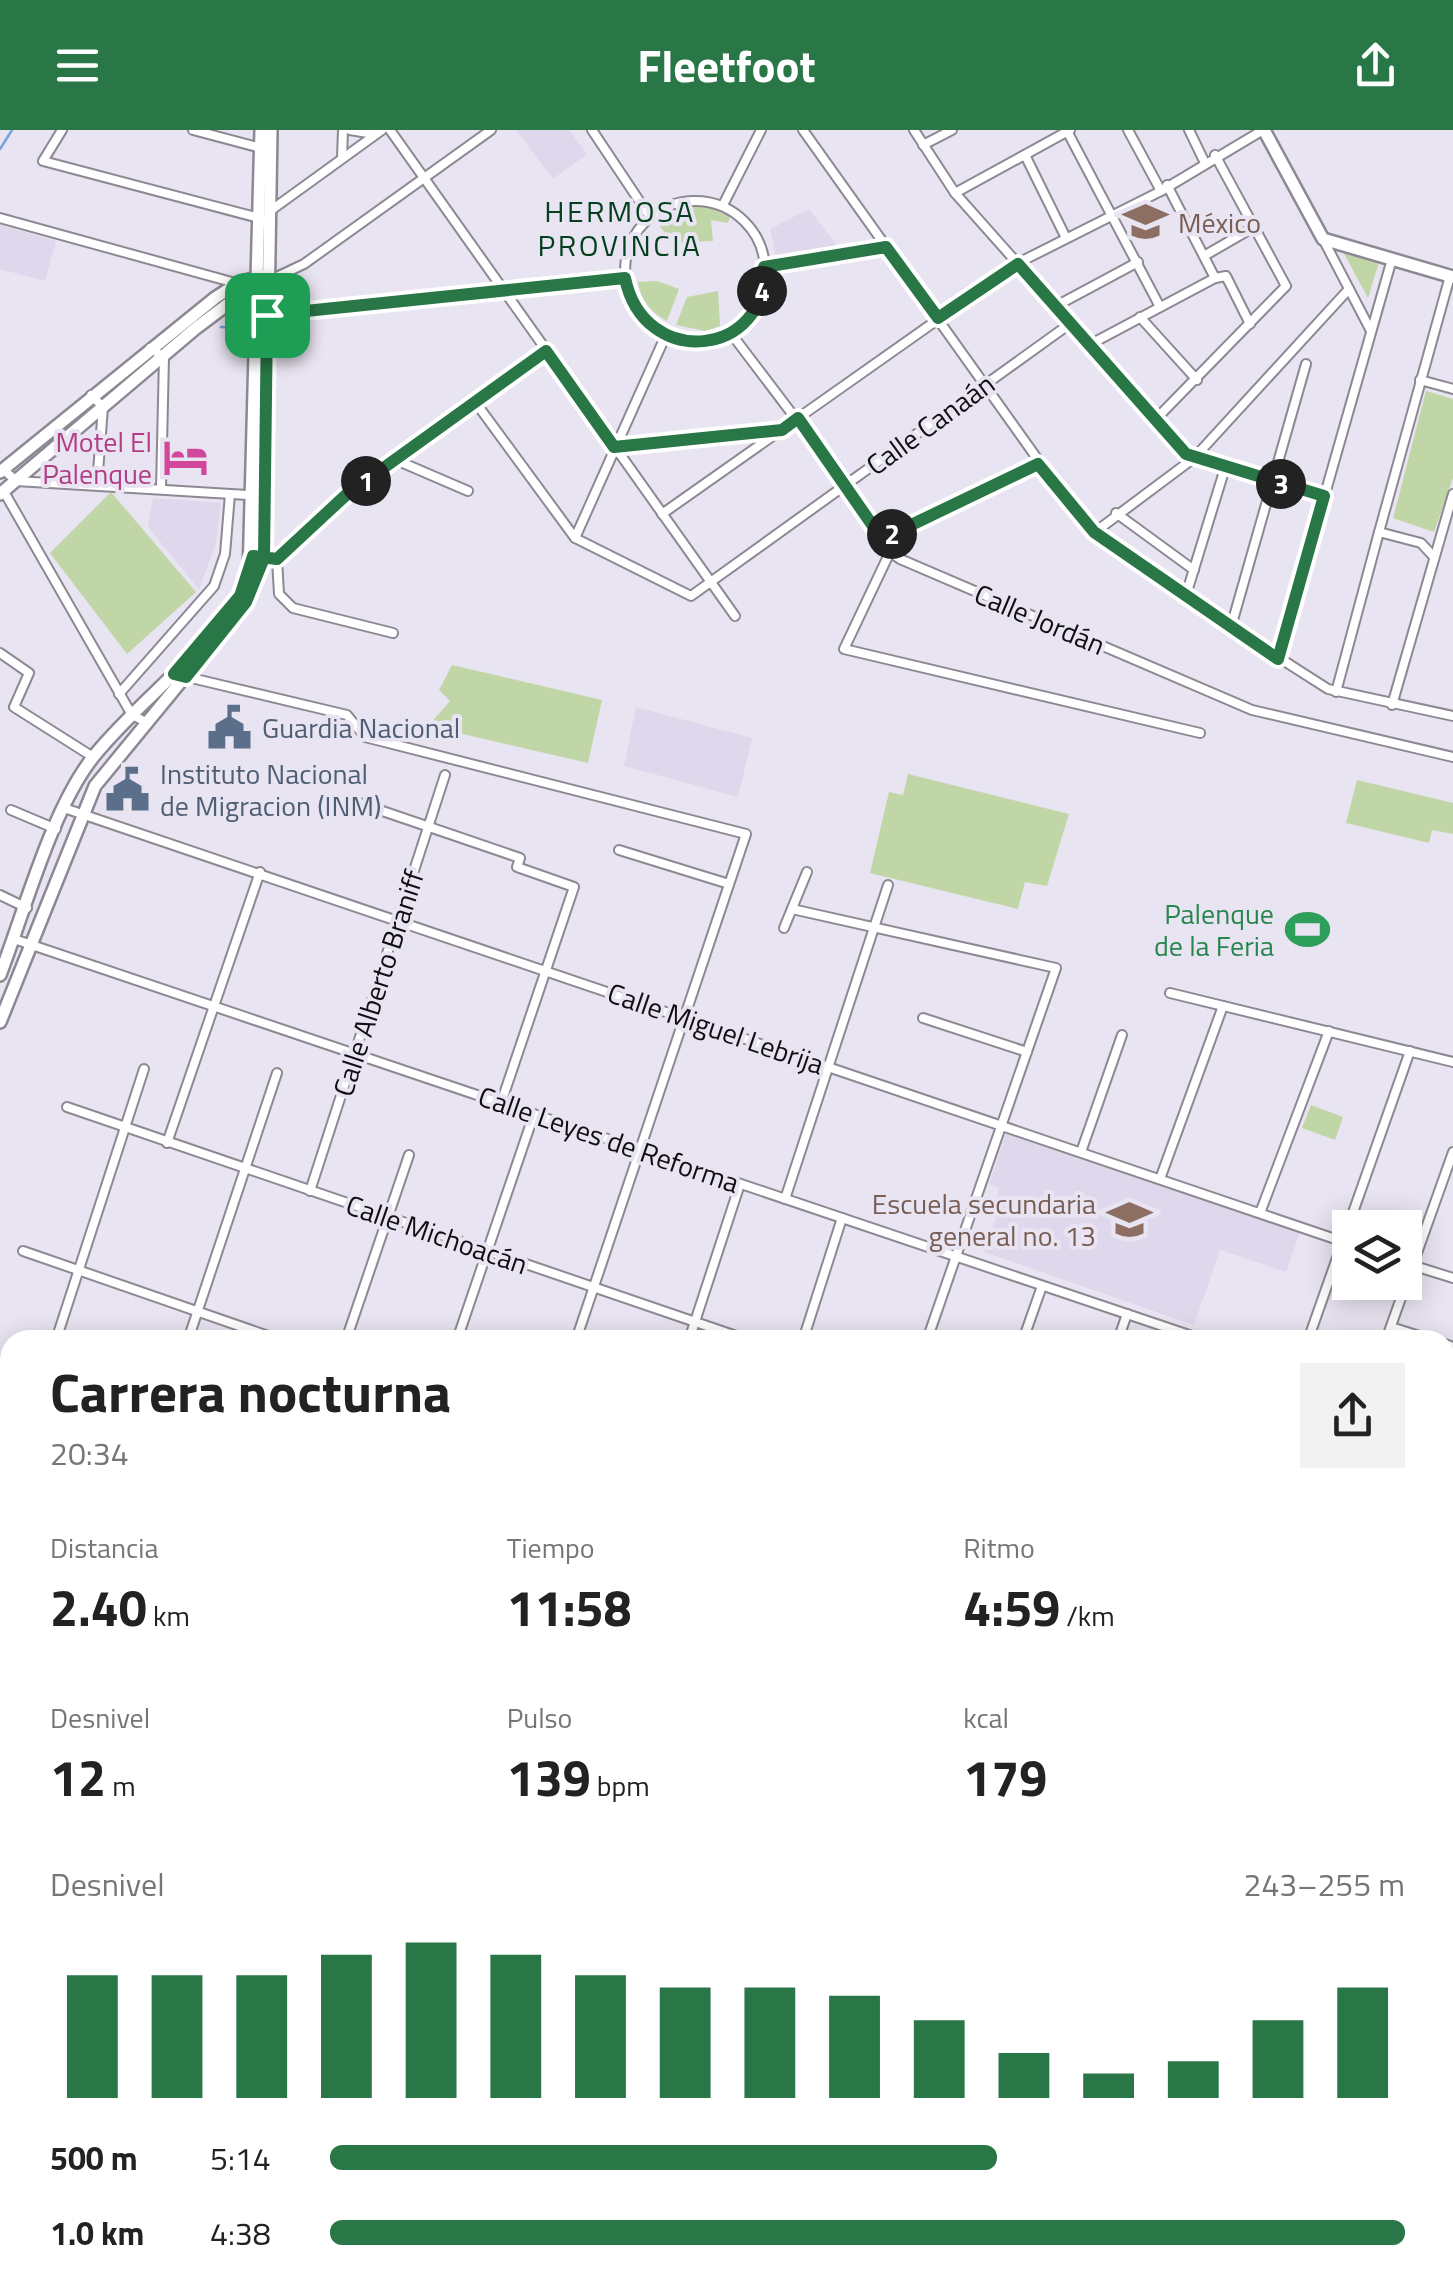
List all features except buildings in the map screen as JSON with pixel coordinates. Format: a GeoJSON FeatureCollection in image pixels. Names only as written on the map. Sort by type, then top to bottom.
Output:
{"type":"FeatureCollection","features":[{"type":"Feature","properties":{"kind":"main road"},"geometry":{"type":"LineString","coordinates":[[261,130],[264,214]]}},
{"type":"Feature","properties":{"kind":"main road"},"geometry":{"type":"LineString","coordinates":[[0,1022],[81,811],[109,766],[180,676],[246,602],[265,558],[259,495],[260,281],[272,130]]}},
{"type":"Feature","properties":{"kind":"main road"},"geometry":{"type":"LineString","coordinates":[[1263,130],[1322,239],[1451,276]]}},
{"type":"Feature","properties":{"kind":"main road"},"geometry":{"type":"LineString","coordinates":[[2,470],[150,348],[260,281]]}},
{"type":"Feature","properties":{"kind":"main road"},"geometry":{"type":"LineString","coordinates":[[1,490],[164,357],[219,303]]}},
{"type":"Feature","properties":{"kind":"main road"},"geometry":{"type":"LineString","coordinates":[[0,974],[64,808],[93,757],[132,715],[180,676]]}},
{"type":"Feature","properties":{"kind":"street"},"geometry":{"type":"LineString","coordinates":[[62,130],[43,161],[264,214],[379,132]]}},
{"type":"Feature","properties":{"kind":"street"},"geometry":{"type":"LineString","coordinates":[[194,130],[261,148]]}},
{"type":"Feature","properties":{"kind":"street"},"geometry":{"type":"LineString","coordinates":[[342,158],[347,130],[358,134],[379,132]]}},
{"type":"Feature","properties":{"kind":"street"},"geometry":{"type":"LineString","coordinates":[[390,130],[735,616]]}},
{"type":"Feature","properties":{"kind":"street"},"geometry":{"type":"LineString","coordinates":[[0,218],[260,281],[304,264],[491,130]]}},
{"type":"Feature","properties":{"kind":"street"},"geometry":{"type":"LineString","coordinates":[[592,130],[650,217]]}},
{"type":"Feature","properties":{"kind":"street"},"geometry":{"type":"LineString","coordinates":[[723,206],[760,130]]}},
{"type":"Feature","properties":{"kind":"street"},"geometry":{"type":"LineString","coordinates":[[803,130],[1038,464],[1094,532],[1278,659],[1336,692],[1453,716]]}},
{"type":"Feature","properties":{"kind":"street"},"geometry":{"type":"LineString","coordinates":[[914,130],[955,193],[1155,420],[1194,458],[1324,496]]}},
{"type":"Feature","properties":{"kind":"street"},"geometry":{"type":"LineString","coordinates":[[924,145],[952,130]]}},
{"type":"Feature","properties":{"kind":"street"},"geometry":{"type":"LineString","coordinates":[[1128,130],[1216,278]]}},
{"type":"Feature","properties":{"kind":"street"},"geometry":{"type":"LineString","coordinates":[[1189,130],[1204,161]]}},
{"type":"Feature","properties":{"kind":"street"},"geometry":{"type":"LineString","coordinates":[[662,514],[1018,264],[1164,188],[1204,161],[1263,130]]}},
{"type":"Feature","properties":{"kind":"street"},"geometry":{"type":"LineString","coordinates":[[955,193],[1068,131],[1164,307]]}},
{"type":"Feature","properties":{"kind":"street"},"geometry":{"type":"LineString","coordinates":[[1025,155],[1066,238]]}},
{"type":"Feature","properties":{"kind":"street"},"geometry":{"type":"LineString","coordinates":[[1155,420],[1286,286],[1215,155]]}},
{"type":"Feature","properties":{"kind":"street"},"geometry":{"type":"LineString","coordinates":[[698,199],[723,206],[749,226],[764,267],[761,295],[753,312],[730,332],[706,342],[665,337],[640,316],[625,278],[628,248],[650,217],[698,199]]}},
{"type":"Feature","properties":{"kind":"street"},"geometry":{"type":"LineString","coordinates":[[1204,256],[1254,227]]}},
{"type":"Feature","properties":{"kind":"street"},"geometry":{"type":"LineString","coordinates":[[1322,239],[1371,331]]}},
{"type":"Feature","properties":{"kind":"street"},"geometry":{"type":"LineString","coordinates":[[764,267],[886,247]]}},
{"type":"Feature","properties":{"kind":"street"},"geometry":{"type":"LineString","coordinates":[[1278,659],[1392,258]]}},
{"type":"Feature","properties":{"kind":"street"},"geometry":{"type":"LineString","coordinates":[[1056,306],[1138,262]]}},
{"type":"Feature","properties":{"kind":"street"},"geometry":{"type":"LineString","coordinates":[[1088,345],[1226,276],[1250,324]]}},
{"type":"Feature","properties":{"kind":"street"},"geometry":{"type":"LineString","coordinates":[[1336,692],[1451,276]]}},
{"type":"Feature","properties":{"kind":"street"},"geometry":{"type":"LineString","coordinates":[[262,315],[625,278]]}},
{"type":"Feature","properties":{"kind":"street"},"geometry":{"type":"LineString","coordinates":[[1094,532],[1194,458],[1349,288]]}},
{"type":"Feature","properties":{"kind":"street"},"geometry":{"type":"LineString","coordinates":[[1140,318],[1197,380]]}},
{"type":"Feature","properties":{"kind":"street","name":"Calle Canaán"},"geometry":{"type":"LineString","coordinates":[[575,538],[691,596],[1071,323]]}},
{"type":"Feature","properties":{"kind":"street"},"geometry":{"type":"LineString","coordinates":[[730,332],[798,418],[890,552],[844,649],[1200,733]]}},
{"type":"Feature","properties":{"kind":"street"},"geometry":{"type":"LineString","coordinates":[[575,538],[665,337]]}},
{"type":"Feature","properties":{"kind":"street"},"geometry":{"type":"LineString","coordinates":[[150,348],[164,357],[162,490]]}},
{"type":"Feature","properties":{"kind":"street"},"geometry":{"type":"LineString","coordinates":[[393,633],[293,608],[279,594],[265,558],[546,351]]}},
{"type":"Feature","properties":{"kind":"street"},"geometry":{"type":"LineString","coordinates":[[1231,627],[1306,364]]}},
{"type":"Feature","properties":{"kind":"street"},"geometry":{"type":"LineString","coordinates":[[1420,380],[1453,389]]}},
{"type":"Feature","properties":{"kind":"street"},"geometry":{"type":"LineString","coordinates":[[90,394],[103,407],[97,485]]}},
{"type":"Feature","properties":{"kind":"street"},"geometry":{"type":"LineString","coordinates":[[476,403],[575,538]]}},
{"type":"Feature","properties":{"kind":"street"},"geometry":{"type":"LineString","coordinates":[[614,447],[782,430]]}},
{"type":"Feature","properties":{"kind":"street"},"geometry":{"type":"LineString","coordinates":[[396,460],[468,491]]}},
{"type":"Feature","properties":{"kind":"street"},"geometry":{"type":"LineString","coordinates":[[882,539],[1038,464]]}},
{"type":"Feature","properties":{"kind":"street"},"geometry":{"type":"LineString","coordinates":[[1186,595],[1225,468]]}},
{"type":"Feature","properties":{"kind":"street"},"geometry":{"type":"LineString","coordinates":[[2,470],[16,481],[259,495]]}},
{"type":"Feature","properties":{"kind":"street"},"geometry":{"type":"LineString","coordinates":[[1,490],[132,715],[146,722]]}},
{"type":"Feature","properties":{"kind":"street"},"geometry":{"type":"LineString","coordinates":[[120,694],[204,599],[220,574],[230,494]]}},
{"type":"Feature","properties":{"kind":"street"},"geometry":{"type":"LineString","coordinates":[[1392,705],[1453,494]]}},
{"type":"Feature","properties":{"kind":"street"},"geometry":{"type":"LineString","coordinates":[[1116,513],[1194,570]]}},
{"type":"Feature","properties":{"kind":"street"},"geometry":{"type":"LineString","coordinates":[[1380,532],[1421,543],[1434,557]]}},
{"type":"Feature","properties":{"kind":"street","name":"Calle Jordán"},"geometry":{"type":"LineString","coordinates":[[890,552],[1252,710],[1453,757]]}},
{"type":"Feature","properties":{"kind":"street"},"geometry":{"type":"LineString","coordinates":[[0,653],[30,673],[14,707],[93,757]]}},
{"type":"Feature","properties":{"kind":"street"},"geometry":{"type":"LineString","coordinates":[[180,676],[347,715],[366,737],[746,834],[579,1330]]}},
{"type":"Feature","properties":{"kind":"street","name":"Calle Alberto Braniff"},"geometry":{"type":"LineString","coordinates":[[310,1192],[445,774]]}},
{"type":"Feature","properties":{"kind":"street"},"geometry":{"type":"LineString","coordinates":[[359,803],[520,858],[517,867],[574,887],[500,1103]]}},
{"type":"Feature","properties":{"kind":"street","name":"Calle Miguel Lebrija"},"geometry":{"type":"LineString","coordinates":[[64,808],[1332,1238]]}},
{"type":"Feature","properties":{"kind":"street"},"geometry":{"type":"LineString","coordinates":[[11,810],[56,828]]}},
{"type":"Feature","properties":{"kind":"street"},"geometry":{"type":"LineString","coordinates":[[618,850],[729,884]]}},
{"type":"Feature","properties":{"kind":"street"},"geometry":{"type":"LineString","coordinates":[[166,1142],[260,872]]}},
{"type":"Feature","properties":{"kind":"street"},"geometry":{"type":"LineString","coordinates":[[784,928],[807,872]]}},
{"type":"Feature","properties":{"kind":"street"},"geometry":{"type":"LineString","coordinates":[[785,1199],[888,885]]}},
{"type":"Feature","properties":{"kind":"street"},"geometry":{"type":"LineString","coordinates":[[0,895],[28,908]]}},
{"type":"Feature","properties":{"kind":"street"},"geometry":{"type":"LineString","coordinates":[[792,909],[1056,968],[930,1330]]}},
{"type":"Feature","properties":{"kind":"street","name":"Calle Leyes de Reforma"},"geometry":{"type":"LineString","coordinates":[[14,939],[1174,1330]]}},
{"type":"Feature","properties":{"kind":"street"},"geometry":{"type":"LineString","coordinates":[[1170,993],[1453,1062]]}},
{"type":"Feature","properties":{"kind":"street"},"geometry":{"type":"LineString","coordinates":[[1160,1179],[1223,1006]]}},
{"type":"Feature","properties":{"kind":"street"},"geometry":{"type":"LineString","coordinates":[[923,1018],[1027,1052]]}},
{"type":"Feature","properties":{"kind":"street"},"geometry":{"type":"LineString","coordinates":[[1260,1213],[1328,1032]]}},
{"type":"Feature","properties":{"kind":"street"},"geometry":{"type":"LineString","coordinates":[[1081,1152],[1122,1035]]}},
{"type":"Feature","properties":{"kind":"street"},"geometry":{"type":"LineString","coordinates":[[1357,1210],[1410,1051]]}},
{"type":"Feature","properties":{"kind":"street"},"geometry":{"type":"LineString","coordinates":[[59,1330],[144,1070]]}},
{"type":"Feature","properties":{"kind":"street"},"geometry":{"type":"LineString","coordinates":[[191,1330],[277,1073]]}},
{"type":"Feature","properties":{"kind":"street","name":"Calle Michoacán"},"geometry":{"type":"LineString","coordinates":[[67,1107],[719,1330]]}},
{"type":"Feature","properties":{"kind":"street"},"geometry":{"type":"LineString","coordinates":[[460,1330],[534,1114]]}},
{"type":"Feature","properties":{"kind":"street"},"geometry":{"type":"LineString","coordinates":[[1422,1232],[1453,1152]]}},
{"type":"Feature","properties":{"kind":"street"},"geometry":{"type":"LineString","coordinates":[[349,1330],[410,1155]]}},
{"type":"Feature","properties":{"kind":"street"},"geometry":{"type":"LineString","coordinates":[[1443,1181],[1453,1184]]}},
{"type":"Feature","properties":{"kind":"street"},"geometry":{"type":"LineString","coordinates":[[692,1330],[740,1184]]}},
{"type":"Feature","properties":{"kind":"street"},"geometry":{"type":"LineString","coordinates":[[806,1330],[842,1218]]}},
{"type":"Feature","properties":{"kind":"street"},"geometry":{"type":"LineString","coordinates":[[23,1252],[252,1330]]}},
{"type":"Feature","properties":{"kind":"street"},"geometry":{"type":"LineString","coordinates":[[1422,1268],[1453,1278]]}},
{"type":"Feature","properties":{"kind":"street"},"geometry":{"type":"LineString","coordinates":[[1312,1330],[1332,1279]]}},
{"type":"Feature","properties":{"kind":"street"},"geometry":{"type":"LineString","coordinates":[[1027,1330],[1042,1286]]}},
{"type":"Feature","properties":{"kind":"street"},"geometry":{"type":"LineString","coordinates":[[1390,1330],[1399,1300]]}},
{"type":"Feature","properties":{"kind":"street"},"geometry":{"type":"LineString","coordinates":[[1121,1330],[1127,1314]]}},
{"type":"Feature","properties":{"kind":"street"},"geometry":{"type":"LineString","coordinates":[[1391,1327],[1400,1330]]}},
{"type":"Feature","properties":{"kind":"shaded area"},"geometry":{"type":"Polygon","coordinates":[[[516,130],[569,130],[587,154],[553,179],[516,130]]]}},
{"type":"Feature","properties":{"kind":"shaded area"},"geometry":{"type":"Polygon","coordinates":[[[809,209],[838,247],[776,257],[770,229],[809,209]]]}},
{"type":"Feature","properties":{"kind":"shaded area"},"geometry":{"type":"Polygon","coordinates":[[[0,225],[56,241],[45,281],[0,269],[0,225]]]}},
{"type":"Feature","properties":{"kind":"shaded area"},"geometry":{"type":"Polygon","coordinates":[[[153,498],[221,503],[216,544],[199,589],[148,527],[153,498]]]}},
{"type":"Feature","properties":{"kind":"shaded area"},"geometry":{"type":"Polygon","coordinates":[[[636,707],[752,738],[738,797],[624,766],[636,707]]]}},
{"type":"Feature","properties":{"kind":"shaded area","name":"Escuela secundaria general no. 13"},"geometry":{"type":"Polygon","coordinates":[[[1007,1131],[1300,1232],[1286,1272],[1220,1250],[1194,1325],[984,1252],[1000,1207],[994,1204],[999,1188],[989,1184],[1007,1131]]]}},
{"type":"Feature","properties":{"kind":"green space"},"geometry":{"type":"Polygon","coordinates":[[[709,205],[730,216],[728,223],[711,220],[713,241],[672,243],[656,221],[688,206],[709,205]]]}},
{"type":"Feature","properties":{"kind":"green space"},"geometry":{"type":"Polygon","coordinates":[[[1341,248],[1380,259],[1368,298],[1341,248]]]}},
{"type":"Feature","properties":{"kind":"green space"},"geometry":{"type":"Polygon","coordinates":[[[657,281],[679,289],[667,321],[648,305],[638,282],[657,281]]]}},
{"type":"Feature","properties":{"kind":"green space"},"geometry":{"type":"Polygon","coordinates":[[[718,291],[720,326],[705,331],[676,325],[687,297],[718,291]]]}},
{"type":"Feature","properties":{"kind":"green space"},"geometry":{"type":"Polygon","coordinates":[[[1426,391],[1453,399],[1453,478],[1434,532],[1393,518],[1426,391]]]}},
{"type":"Feature","properties":{"kind":"green space"},"geometry":{"type":"Polygon","coordinates":[[[111,492],[196,592],[127,654],[50,553],[111,492]]]}},
{"type":"Feature","properties":{"kind":"green space"},"geometry":{"type":"Polygon","coordinates":[[[452,665],[602,700],[588,763],[428,726],[450,701],[439,690],[452,665]]]}},
{"type":"Feature","properties":{"kind":"green space"},"geometry":{"type":"Polygon","coordinates":[[[908,774],[1069,814],[1047,886],[1025,882],[1018,909],[870,873],[889,792],[903,795],[908,774]]]}},
{"type":"Feature","properties":{"kind":"green space"},"geometry":{"type":"Polygon","coordinates":[[[1357,780],[1453,803],[1453,834],[1432,830],[1429,843],[1346,823],[1357,780]]]}},
{"type":"Feature","properties":{"kind":"green space"},"geometry":{"type":"Polygon","coordinates":[[[1311,1105],[1343,1117],[1335,1140],[1302,1128],[1311,1105]]]}},
{"type":"Feature","properties":{"kind":"waterway"},"geometry":{"type":"LineString","coordinates":[[0,149],[12,130]]}},
{"type":"Feature","properties":{"kind":"waterway"},"geometry":{"type":"LineString","coordinates":[[221,327],[249,329]]}},
{"type":"Feature","properties":{"kind":"place","name":"México"},"geometry":{"type":"Point","coordinates":[1145,222]}},
{"type":"Feature","properties":{"kind":"place","name":"Motel El Palenque"},"geometry":{"type":"Point","coordinates":[185,457]}},
{"type":"Feature","properties":{"kind":"place","name":"Guardia Nacional"},"geometry":{"type":"Point","coordinates":[229,727]}},
{"type":"Feature","properties":{"kind":"place","name":"Instituto Nacional de Migracion (INM)"},"geometry":{"type":"Point","coordinates":[127,789]}},
{"type":"Feature","properties":{"kind":"place","name":"Palenque de la Feria"},"geometry":{"type":"Point","coordinates":[1307,929]}},
{"type":"Feature","properties":{"kind":"place","name":"Escuela secundaria general no. 13"},"geometry":{"type":"Point","coordinates":[1129,1219]}},
{"type":"Feature","properties":{"kind":"district","name":"HERMOSA PROVINCIA"},"geometry":{"type":"Point","coordinates":[620,228]}},
{"type":"Feature","properties":{"kind":"route"},"geometry":{"type":"LineString","coordinates":[[267,315],[264,558],[258,581],[246,602],[186,677],[174,674],[240,596],[253,556],[264,558],[277,559],[346,495],[546,351],[614,447],[782,430],[798,418],[882,539],[1038,464],[1094,532],[1278,659],[1324,496],[1186,454],[1018,264],[938,318],[886,247],[764,267],[761,295],[753,312],[720,338],[706,342],[665,337],[650,327],[629,296],[625,278],[267,315]]}}]}
